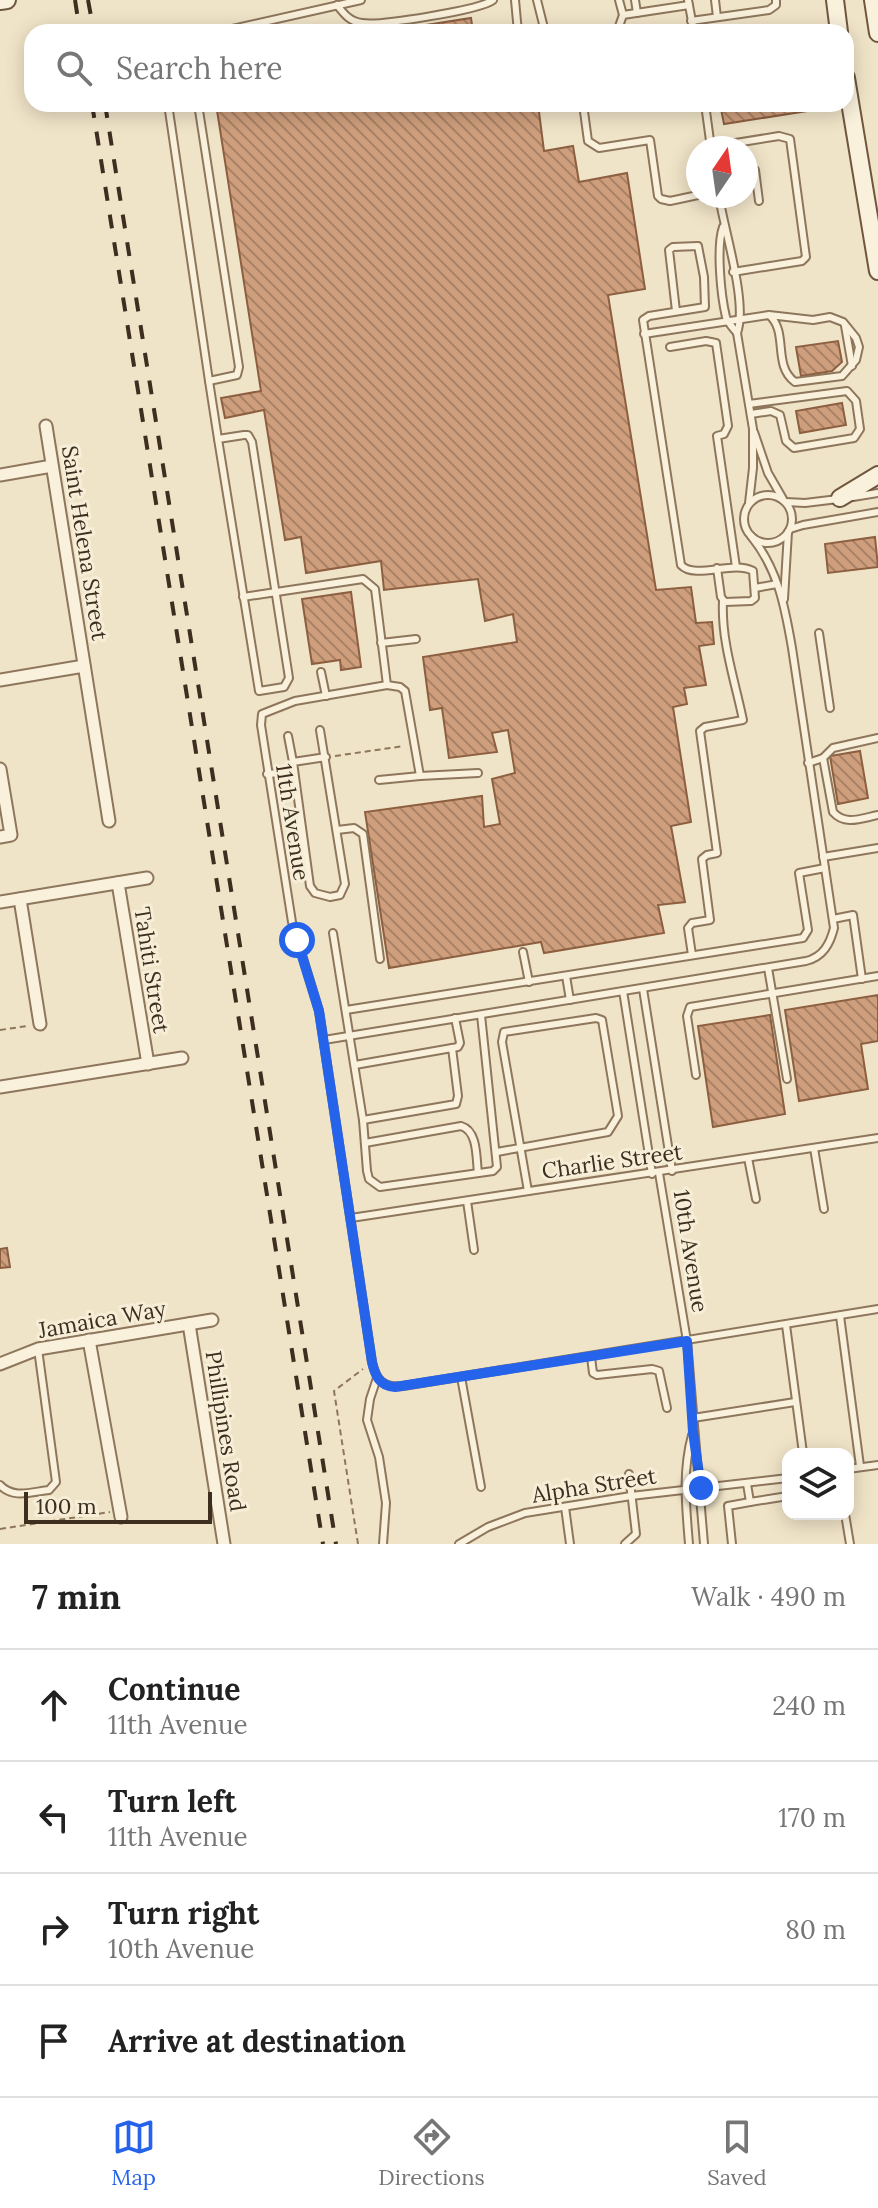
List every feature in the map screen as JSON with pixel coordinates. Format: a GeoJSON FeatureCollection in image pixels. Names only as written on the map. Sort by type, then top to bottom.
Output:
{"type":"FeatureCollection","features":[{"type":"Feature","properties":{"kind":"main road"},"geometry":{"type":"LineString","coordinates":[[0,1],[7,0]]}},
{"type":"Feature","properties":{"kind":"main road"},"geometry":{"type":"LineString","coordinates":[[835,0],[838,24]]}},
{"type":"Feature","properties":{"kind":"main road"},"geometry":{"type":"LineString","coordinates":[[873,0],[878,33]]}},
{"type":"Feature","properties":{"kind":"main road"},"geometry":{"type":"LineString","coordinates":[[852,112],[878,271]]}},
{"type":"Feature","properties":{"kind":"main road"},"geometry":{"type":"LineString","coordinates":[[840,498],[878,475]]}},
{"type":"Feature","properties":{"kind":"street","name":"Saint Helena Street"},"geometry":{"type":"LineString","coordinates":[[46,426],[109,821]]}},
{"type":"Feature","properties":{"kind":"street"},"geometry":{"type":"LineString","coordinates":[[0,475],[52,466]]}},
{"type":"Feature","properties":{"kind":"street"},"geometry":{"type":"LineString","coordinates":[[0,680],[84,666]]}},
{"type":"Feature","properties":{"kind":"street"},"geometry":{"type":"LineString","coordinates":[[0,769],[11,835],[0,837]]}},
{"type":"Feature","properties":{"kind":"street"},"geometry":{"type":"LineString","coordinates":[[0,902],[147,878]]}},
{"type":"Feature","properties":{"kind":"street","name":"Tahiti Street"},"geometry":{"type":"LineString","coordinates":[[118,883],[148,1064]]}},
{"type":"Feature","properties":{"kind":"street"},"geometry":{"type":"LineString","coordinates":[[20,899],[40,1024]]}},
{"type":"Feature","properties":{"kind":"street"},"geometry":{"type":"LineString","coordinates":[[0,1087],[182,1058]]}},
{"type":"Feature","properties":{"kind":"street","name":"Jamaica Way"},"geometry":{"type":"LineString","coordinates":[[0,1364],[38,1349],[212,1320]]}},
{"type":"Feature","properties":{"kind":"street","name":"Phillipines Road"},"geometry":{"type":"LineString","coordinates":[[189,1324],[224,1544]]}},
{"type":"Feature","properties":{"kind":"street"},"geometry":{"type":"LineString","coordinates":[[89,1340],[120,1514]]}},
{"type":"Feature","properties":{"kind":"lane"},"geometry":{"type":"LineString","coordinates":[[254,24],[361,0]]}},
{"type":"Feature","properties":{"kind":"lane"},"geometry":{"type":"LineString","coordinates":[[337,5],[347,17],[368,24],[474,9],[493,0]]}},
{"type":"Feature","properties":{"kind":"lane"},"geometry":{"type":"LineString","coordinates":[[515,0],[517,24]]}},
{"type":"Feature","properties":{"kind":"lane"},"geometry":{"type":"LineString","coordinates":[[537,0],[543,24]]}},
{"type":"Feature","properties":{"kind":"lane"},"geometry":{"type":"LineString","coordinates":[[619,0],[623,15],[620,24]]}},
{"type":"Feature","properties":{"kind":"lane"},"geometry":{"type":"LineString","coordinates":[[635,0],[637,13]]}},
{"type":"Feature","properties":{"kind":"lane"},"geometry":{"type":"LineString","coordinates":[[715,0],[717,17]]}},
{"type":"Feature","properties":{"kind":"lane"},"geometry":{"type":"LineString","coordinates":[[691,21],[769,10],[776,5],[776,0]]}},
{"type":"Feature","properties":{"kind":"lane"},"geometry":{"type":"LineString","coordinates":[[623,15],[688,2],[692,24]]}},
{"type":"Feature","properties":{"kind":"lane"},"geometry":{"type":"LineString","coordinates":[[169,112],[209,381],[218,439],[243,597],[259,691],[284,687],[289,678],[252,442],[248,435],[218,439]]}},
{"type":"Feature","properties":{"kind":"lane"},"geometry":{"type":"LineString","coordinates":[[199,112],[239,367],[237,375],[209,381]]}},
{"type":"Feature","properties":{"kind":"lane"},"geometry":{"type":"LineString","coordinates":[[584,112],[591,145],[599,148],[650,140],[658,196],[670,201],[686,198]]}},
{"type":"Feature","properties":{"kind":"lane"},"geometry":{"type":"LineString","coordinates":[[706,112],[709,136]]}},
{"type":"Feature","properties":{"kind":"lane"},"geometry":{"type":"LineString","coordinates":[[733,272],[802,261],[806,257],[790,139],[779,136],[758,139]]}},
{"type":"Feature","properties":{"kind":"lane"},"geometry":{"type":"LineString","coordinates":[[758,193],[759,201]]}},
{"type":"Feature","properties":{"kind":"lane"},"geometry":{"type":"LineString","coordinates":[[324,1040],[806,961],[821,955],[832,935],[833,919],[784,603],[772,565],[744,523],[753,468],[753,429],[737,333],[742,319],[730,242],[723,227],[721,208]]}},
{"type":"Feature","properties":{"kind":"lane"},"geometry":{"type":"LineString","coordinates":[[723,227],[720,237],[721,271],[726,321],[737,333]]}},
{"type":"Feature","properties":{"kind":"lane"},"geometry":{"type":"LineString","coordinates":[[676,311],[668,254],[673,247],[700,247],[705,324]]}},
{"type":"Feature","properties":{"kind":"lane"},"geometry":{"type":"LineString","coordinates":[[705,307],[643,320],[681,565],[690,571],[736,567],[752,570],[756,596],[751,601],[728,604],[723,601]]}},
{"type":"Feature","properties":{"kind":"lane"},"geometry":{"type":"LineString","coordinates":[[644,334],[769,315],[813,320],[830,317],[838,319],[845,326],[859,347],[858,355],[842,376],[795,382],[784,371],[776,323],[769,315]]}},
{"type":"Feature","properties":{"kind":"lane"},"geometry":{"type":"LineString","coordinates":[[691,327],[694,343]]}},
{"type":"Feature","properties":{"kind":"lane"},"geometry":{"type":"LineString","coordinates":[[670,347],[711,340],[716,343],[728,426],[724,434],[717,436],[736,567]]}},
{"type":"Feature","properties":{"kind":"lane"},"geometry":{"type":"LineString","coordinates":[[749,404],[847,391],[856,401],[860,429],[854,438],[794,448],[786,441],[780,415],[771,411],[751,414]]}},
{"type":"Feature","properties":{"kind":"lane"},"geometry":{"type":"LineString","coordinates":[[753,429],[768,473],[792,515],[784,603]]}},
{"type":"Feature","properties":{"kind":"lane"},"geometry":{"type":"LineString","coordinates":[[749,503],[762,495],[805,503],[878,493]]}},
{"type":"Feature","properties":{"kind":"lane"},"geometry":{"type":"LineString","coordinates":[[751,536],[766,543],[782,538],[803,525],[878,512]]}},
{"type":"Feature","properties":{"kind":"lane"},"geometry":{"type":"LineString","coordinates":[[692,955],[688,928],[692,923],[710,920],[702,859],[717,853],[700,731],[705,727],[743,720],[725,641],[717,568]]}},
{"type":"Feature","properties":{"kind":"lane"},"geometry":{"type":"LineString","coordinates":[[243,597],[363,579],[369,582],[375,589],[387,685]]}},
{"type":"Feature","properties":{"kind":"lane"},"geometry":{"type":"LineString","coordinates":[[755,588],[777,584]]}},
{"type":"Feature","properties":{"kind":"lane"},"geometry":{"type":"LineString","coordinates":[[819,633],[830,708]]}},
{"type":"Feature","properties":{"kind":"lane"},"geometry":{"type":"LineString","coordinates":[[381,643],[416,639]]}},
{"type":"Feature","properties":{"kind":"lane"},"geometry":{"type":"LineString","coordinates":[[321,672],[326,696],[387,685],[405,691],[420,776]]}},
{"type":"Feature","properties":{"kind":"lane","name":"11th Avenue"},"geometry":{"type":"LineString","coordinates":[[326,696],[282,705],[262,714],[262,739],[292,922],[319,1011],[372,1362],[377,1378]]}},
{"type":"Feature","properties":{"kind":"lane"},"geometry":{"type":"LineString","coordinates":[[288,736],[310,886],[321,897],[330,897],[344,891],[345,884],[320,730]]}},
{"type":"Feature","properties":{"kind":"lane"},"geometry":{"type":"LineString","coordinates":[[808,763],[823,758],[833,748],[877,738]]}},
{"type":"Feature","properties":{"kind":"lane"},"geometry":{"type":"LineString","coordinates":[[293,762],[326,757]]}},
{"type":"Feature","properties":{"kind":"lane"},"geometry":{"type":"LineString","coordinates":[[823,758],[833,812],[837,817],[847,821],[878,815]]}},
{"type":"Feature","properties":{"kind":"lane"},"geometry":{"type":"LineString","coordinates":[[267,774],[294,772]]}},
{"type":"Feature","properties":{"kind":"lane"},"geometry":{"type":"LineString","coordinates":[[379,780],[478,773]]}},
{"type":"Feature","properties":{"kind":"lane"},"geometry":{"type":"LineString","coordinates":[[337,830],[358,828],[363,834],[380,959]]}},
{"type":"Feature","properties":{"kind":"lane"},"geometry":{"type":"LineString","coordinates":[[823,857],[878,848]]}},
{"type":"Feature","properties":{"kind":"lane"},"geometry":{"type":"LineString","coordinates":[[346,1010],[803,938],[808,930],[799,873],[825,868]]}},
{"type":"Feature","properties":{"kind":"lane"},"geometry":{"type":"LineString","coordinates":[[833,919],[853,915],[862,979]]}},
{"type":"Feature","properties":{"kind":"lane"},"geometry":{"type":"LineString","coordinates":[[333,933],[355,1065],[369,1179],[380,1187],[496,1169],[497,1152],[481,1015]]}},
{"type":"Feature","properties":{"kind":"lane"},"geometry":{"type":"LineString","coordinates":[[523,952],[529,982]]}},
{"type":"Feature","properties":{"kind":"lane"},"geometry":{"type":"LineString","coordinates":[[768,968],[787,1079]]}},
{"type":"Feature","properties":{"kind":"lane"},"geometry":{"type":"LineString","coordinates":[[566,976],[570,1000]]}},
{"type":"Feature","properties":{"kind":"lane"},"geometry":{"type":"LineString","coordinates":[[696,1075],[687,1016],[690,1007],[878,976]]}},
{"type":"Feature","properties":{"kind":"lane","name":"10th Avenue"},"geometry":{"type":"LineString","coordinates":[[643,989],[672,1171]]}},
{"type":"Feature","properties":{"kind":"lane","name":"10th Avenue"},"geometry":{"type":"LineString","coordinates":[[623,991],[687,1341],[704,1544]]}},
{"type":"Feature","properties":{"kind":"lane"},"geometry":{"type":"LineString","coordinates":[[355,1065],[458,1047],[460,1043],[455,1018]]}},
{"type":"Feature","properties":{"kind":"lane"},"geometry":{"type":"LineString","coordinates":[[497,1152],[521,1148],[608,1132],[617,1121],[604,1026],[599,1018],[503,1033],[501,1038],[521,1148],[528,1191]]}},
{"type":"Feature","properties":{"kind":"lane"},"geometry":{"type":"LineString","coordinates":[[363,1120],[456,1104],[458,1096],[452,1048]]}},
{"type":"Feature","properties":{"kind":"lane"},"geometry":{"type":"LineString","coordinates":[[365,1143],[467,1127],[473,1134],[478,1173]]}},
{"type":"Feature","properties":{"kind":"lane","name":"Charlie Street"},"geometry":{"type":"LineString","coordinates":[[351,1218],[878,1138]]}},
{"type":"Feature","properties":{"kind":"lane"},"geometry":{"type":"LineString","coordinates":[[814,1148],[824,1209]]}},
{"type":"Feature","properties":{"kind":"lane"},"geometry":{"type":"LineString","coordinates":[[748,1158],[756,1199]]}},
{"type":"Feature","properties":{"kind":"lane"},"geometry":{"type":"LineString","coordinates":[[467,1201],[474,1250]]}},
{"type":"Feature","properties":{"kind":"lane"},"geometry":{"type":"LineString","coordinates":[[383,1544],[385,1491],[379,1457],[367,1420],[377,1378],[384,1385],[395,1387],[878,1309]]}},
{"type":"Feature","properties":{"kind":"lane"},"geometry":{"type":"LineString","coordinates":[[840,1316],[860,1466]]}},
{"type":"Feature","properties":{"kind":"lane"},"geometry":{"type":"LineString","coordinates":[[786,1325],[802,1448]]}},
{"type":"Feature","properties":{"kind":"lane"},"geometry":{"type":"LineString","coordinates":[[0,1485],[8,1493],[14,1494],[49,1490],[56,1482],[38,1349]]}},
{"type":"Feature","properties":{"kind":"lane"},"geometry":{"type":"LineString","coordinates":[[591,1357],[595,1374],[656,1369],[661,1374],[667,1408]]}},
{"type":"Feature","properties":{"kind":"lane"},"geometry":{"type":"LineString","coordinates":[[461,1377],[481,1487]]}},
{"type":"Feature","properties":{"kind":"lane"},"geometry":{"type":"LineString","coordinates":[[693,1418],[795,1402]]}},
{"type":"Feature","properties":{"kind":"lane","name":"10th Avenue"},"geometry":{"type":"LineString","coordinates":[[689,1544],[686,1458],[693,1432]]}},
{"type":"Feature","properties":{"kind":"lane"},"geometry":{"type":"LineString","coordinates":[[854,1468],[878,1465]]}},
{"type":"Feature","properties":{"kind":"lane"},"geometry":{"type":"LineString","coordinates":[[625,1544],[636,1534],[629,1474]]}},
{"type":"Feature","properties":{"kind":"lane","name":"Alpha Street"},"geometry":{"type":"LineString","coordinates":[[459,1544],[488,1527],[525,1513],[631,1496],[782,1479]]}},
{"type":"Feature","properties":{"kind":"lane"},"geometry":{"type":"LineString","coordinates":[[747,1484],[750,1502]]}},
{"type":"Feature","properties":{"kind":"lane"},"geometry":{"type":"LineString","coordinates":[[732,1544],[728,1506],[782,1497]]}},
{"type":"Feature","properties":{"kind":"lane"},"geometry":{"type":"LineString","coordinates":[[565,1507],[570,1544]]}},
{"type":"Feature","properties":{"kind":"lane"},"geometry":{"type":"LineString","coordinates":[[846,1520],[850,1544]]}},
{"type":"Feature","properties":{"kind":"path"},"geometry":{"type":"LineString","coordinates":[[326,757],[414,744]]}},
{"type":"Feature","properties":{"kind":"path"},"geometry":{"type":"LineString","coordinates":[[0,1030],[40,1024]]}},
{"type":"Feature","properties":{"kind":"path"},"geometry":{"type":"LineString","coordinates":[[358,1544],[334,1391],[372,1362]]}},
{"type":"Feature","properties":{"kind":"path"},"geometry":{"type":"LineString","coordinates":[[0,1529],[120,1514]]}},
{"type":"Feature","properties":{"kind":"building"},"geometry":{"type":"Polygon","coordinates":[[[471,18],[472,24],[432,24],[471,18]]]}},
{"type":"Feature","properties":{"kind":"building"},"geometry":{"type":"Polygon","coordinates":[[[217,112],[539,112],[544,151],[573,146],[579,182],[627,173],[645,289],[608,295],[656,590],[691,587],[696,623],[712,622],[714,644],[699,646],[706,685],[684,688],[687,704],[673,707],[691,822],[671,826],[685,902],[658,905],[664,933],[544,953],[541,942],[389,968],[365,812],[482,796],[484,827],[500,824],[492,779],[515,773],[508,730],[492,733],[497,752],[449,758],[442,708],[430,710],[423,657],[517,642],[513,614],[485,621],[478,579],[384,590],[381,561],[306,573],[301,537],[285,540],[264,410],[225,418],[221,398],[261,391],[217,112]]]}},
{"type":"Feature","properties":{"kind":"building"},"geometry":{"type":"Polygon","coordinates":[[[722,112],[802,112],[724,124],[722,112]]]}},
{"type":"Feature","properties":{"kind":"building"},"geometry":{"type":"Polygon","coordinates":[[[838,341],[842,362],[832,371],[801,376],[796,347],[838,341]]]}},
{"type":"Feature","properties":{"kind":"building"},"geometry":{"type":"Polygon","coordinates":[[[842,403],[846,425],[800,433],[796,411],[842,403]]]}},
{"type":"Feature","properties":{"kind":"building"},"geometry":{"type":"Polygon","coordinates":[[[875,537],[878,567],[828,573],[825,544],[875,537]]]}},
{"type":"Feature","properties":{"kind":"building"},"geometry":{"type":"Polygon","coordinates":[[[351,592],[361,667],[341,670],[340,660],[312,664],[302,599],[351,592]]]}},
{"type":"Feature","properties":{"kind":"building"},"geometry":{"type":"Polygon","coordinates":[[[860,751],[868,798],[838,804],[830,756],[860,751]]]}},
{"type":"Feature","properties":{"kind":"building"},"geometry":{"type":"Polygon","coordinates":[[[878,995],[878,1041],[861,1044],[868,1089],[799,1101],[785,1010],[878,995]]]}},
{"type":"Feature","properties":{"kind":"building"},"geometry":{"type":"Polygon","coordinates":[[[770,1015],[785,1114],[713,1127],[698,1026],[770,1015]]]}},
{"type":"Feature","properties":{"kind":"building"},"geometry":{"type":"Polygon","coordinates":[[[7,1248],[10,1267],[0,1268],[0,1249],[7,1248]]]}},
{"type":"Feature","properties":{"kind":"railway"},"geometry":{"type":"LineString","coordinates":[[75,0],[79,24]]}},
{"type":"Feature","properties":{"kind":"railway"},"geometry":{"type":"LineString","coordinates":[[88,0],[92,24]]}},
{"type":"Feature","properties":{"kind":"railway"},"geometry":{"type":"LineString","coordinates":[[93,112],[323,1544]]}},
{"type":"Feature","properties":{"kind":"railway"},"geometry":{"type":"LineString","coordinates":[[106,112],[336,1544]]}},
{"type":"Feature","properties":{"kind":"route"},"geometry":{"type":"LineString","coordinates":[[297,940],[319,1011],[372,1362],[377,1378],[384,1385],[395,1387],[687,1341],[693,1432],[701,1488]]}}]}
